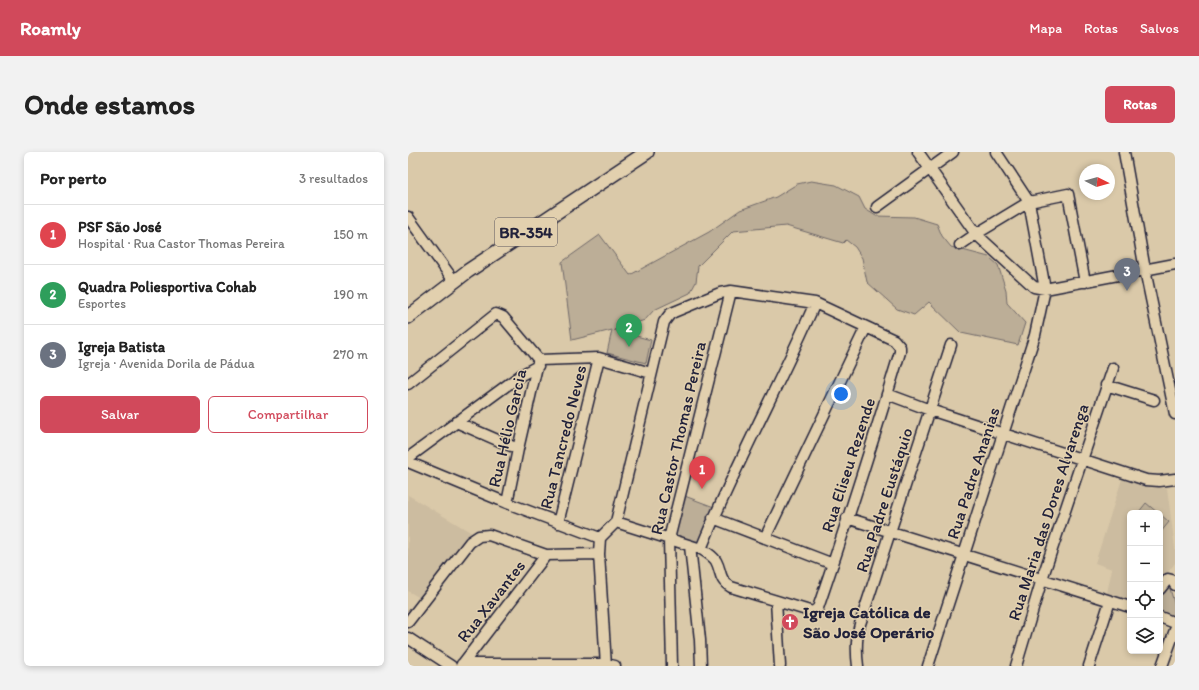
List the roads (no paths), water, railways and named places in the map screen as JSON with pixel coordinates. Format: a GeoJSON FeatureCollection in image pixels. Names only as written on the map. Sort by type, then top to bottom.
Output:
{"type":"FeatureCollection","features":[{"type":"Feature","properties":{"kind":"main road","name":"BR-354"},"geometry":{"type":"LineString","coordinates":[[408,317],[454,281],[647,152]]}},
{"type":"Feature","properties":{"kind":"street"},"geometry":{"type":"LineString","coordinates":[[918,152],[976,234],[1034,287],[1045,290],[1175,264]]}},
{"type":"Feature","properties":{"kind":"street"},"geometry":{"type":"LineString","coordinates":[[877,207],[953,152]]}},
{"type":"Feature","properties":{"kind":"street"},"geometry":{"type":"LineString","coordinates":[[996,152],[1029,202],[1045,290]]}},
{"type":"Feature","properties":{"kind":"street"},"geometry":{"type":"LineString","coordinates":[[1124,152],[1145,270],[1175,414]]}},
{"type":"Feature","properties":{"kind":"street"},"geometry":{"type":"LineString","coordinates":[[960,245],[1029,202],[1068,194],[1085,282]]}},
{"type":"Feature","properties":{"kind":"street"},"geometry":{"type":"LineString","coordinates":[[408,217],[454,281]]}},
{"type":"Feature","properties":{"kind":"street","name":"Rua Padre Ananias"},"geometry":{"type":"LineString","coordinates":[[928,666],[1035,335],[1045,290]]}},
{"type":"Feature","properties":{"kind":"street"},"geometry":{"type":"LineString","coordinates":[[462,665],[609,665],[599,554],[600,538],[616,522],[663,325],[666,318],[674,312],[720,293],[731,291],[815,303],[866,327],[766,538]]}},
{"type":"Feature","properties":{"kind":"street","name":"Rua Castor Thomas Pereira"},"geometry":{"type":"LineString","coordinates":[[672,666],[669,539],[731,291]]}},
{"type":"Feature","properties":{"kind":"street"},"geometry":{"type":"LineString","coordinates":[[701,549],[713,518],[815,303]]}},
{"type":"Feature","properties":{"kind":"street"},"geometry":{"type":"LineString","coordinates":[[408,384],[494,315],[499,314],[504,317],[538,363]]}},
{"type":"Feature","properties":{"kind":"street","name":"Rua Eliseu Rezende"},"geometry":{"type":"LineString","coordinates":[[776,601],[810,612],[817,610],[833,564],[900,350],[900,344],[866,327]]}},
{"type":"Feature","properties":{"kind":"street","name":"Rua Padre Eustáquio"},"geometry":{"type":"LineString","coordinates":[[858,666],[856,648],[857,636],[951,345]]}},
{"type":"Feature","properties":{"kind":"street"},"geometry":{"type":"LineString","coordinates":[[408,458],[538,363],[599,358],[651,373]]}},
{"type":"Feature","properties":{"kind":"street","name":"Rua Tancredo Neves"},"geometry":{"type":"LineString","coordinates":[[558,523],[599,358]]}},
{"type":"Feature","properties":{"kind":"street","name":"Rua Hélio Garcia"},"geometry":{"type":"LineString","coordinates":[[506,503],[538,363]]}},
{"type":"Feature","properties":{"kind":"street","name":"Rua Maria das Dores Alvarenga"},"geometry":{"type":"LineString","coordinates":[[1016,666],[1042,579],[1106,385],[1113,368]]}},
{"type":"Feature","properties":{"kind":"street"},"geometry":{"type":"LineString","coordinates":[[1106,385],[1154,400]]}},
{"type":"Feature","properties":{"kind":"street"},"geometry":{"type":"LineString","coordinates":[[887,394],[930,410],[1083,458],[1146,480],[1159,481],[1175,479]]}},
{"type":"Feature","properties":{"kind":"street"},"geometry":{"type":"LineString","coordinates":[[456,422],[518,449]]}},
{"type":"Feature","properties":{"kind":"street"},"geometry":{"type":"LineString","coordinates":[[408,462],[506,503],[600,538]]}},
{"type":"Feature","properties":{"kind":"street"},"geometry":{"type":"LineString","coordinates":[[713,518],[833,564]]}},
{"type":"Feature","properties":{"kind":"street"},"geometry":{"type":"LineString","coordinates":[[847,518],[1127,607]]}},
{"type":"Feature","properties":{"kind":"street"},"geometry":{"type":"LineString","coordinates":[[616,522],[701,549],[716,561],[723,581],[727,585],[776,601],[780,666]]}},
{"type":"Feature","properties":{"kind":"street"},"geometry":{"type":"LineString","coordinates":[[408,622],[470,542],[479,536],[489,535],[546,555],[599,554]]}},
{"type":"Feature","properties":{"kind":"street"},"geometry":{"type":"LineString","coordinates":[[690,546],[702,666]]}},
{"type":"Feature","properties":{"kind":"street","name":"Rua Xavantes"},"geometry":{"type":"LineString","coordinates":[[462,665],[546,555]]}},
{"type":"Feature","properties":{"kind":"street"},"geometry":{"type":"LineString","coordinates":[[1163,585],[1168,579],[1172,580],[1175,584]]}},
{"type":"Feature","properties":{"kind":"street"},"geometry":{"type":"LineString","coordinates":[[1089,666],[1110,601]]}},
{"type":"Feature","properties":{"kind":"street"},"geometry":{"type":"LineString","coordinates":[[1163,618],[1175,622]]}},
{"type":"Feature","properties":{"kind":"street"},"geometry":{"type":"LineString","coordinates":[[1162,666],[1175,630]]}},
{"type":"Feature","properties":{"kind":"street"},"geometry":{"type":"LineString","coordinates":[[408,638],[451,666]]}},
{"type":"Feature","properties":{"kind":"place","name":"Igreja Batista"},"geometry":{"type":"Point","coordinates":[1127,291]}},
{"type":"Feature","properties":{"kind":"place","name":"Quadra Poliesportiva Cohab"},"geometry":{"type":"Point","coordinates":[629,347]}},
{"type":"Feature","properties":{"kind":"place","name":"PSF São José"},"geometry":{"type":"Point","coordinates":[702,489]}},
{"type":"Feature","properties":{"kind":"place","name":"Igreja Católica de São José Operário"},"geometry":{"type":"Point","coordinates":[790,622]}}]}
